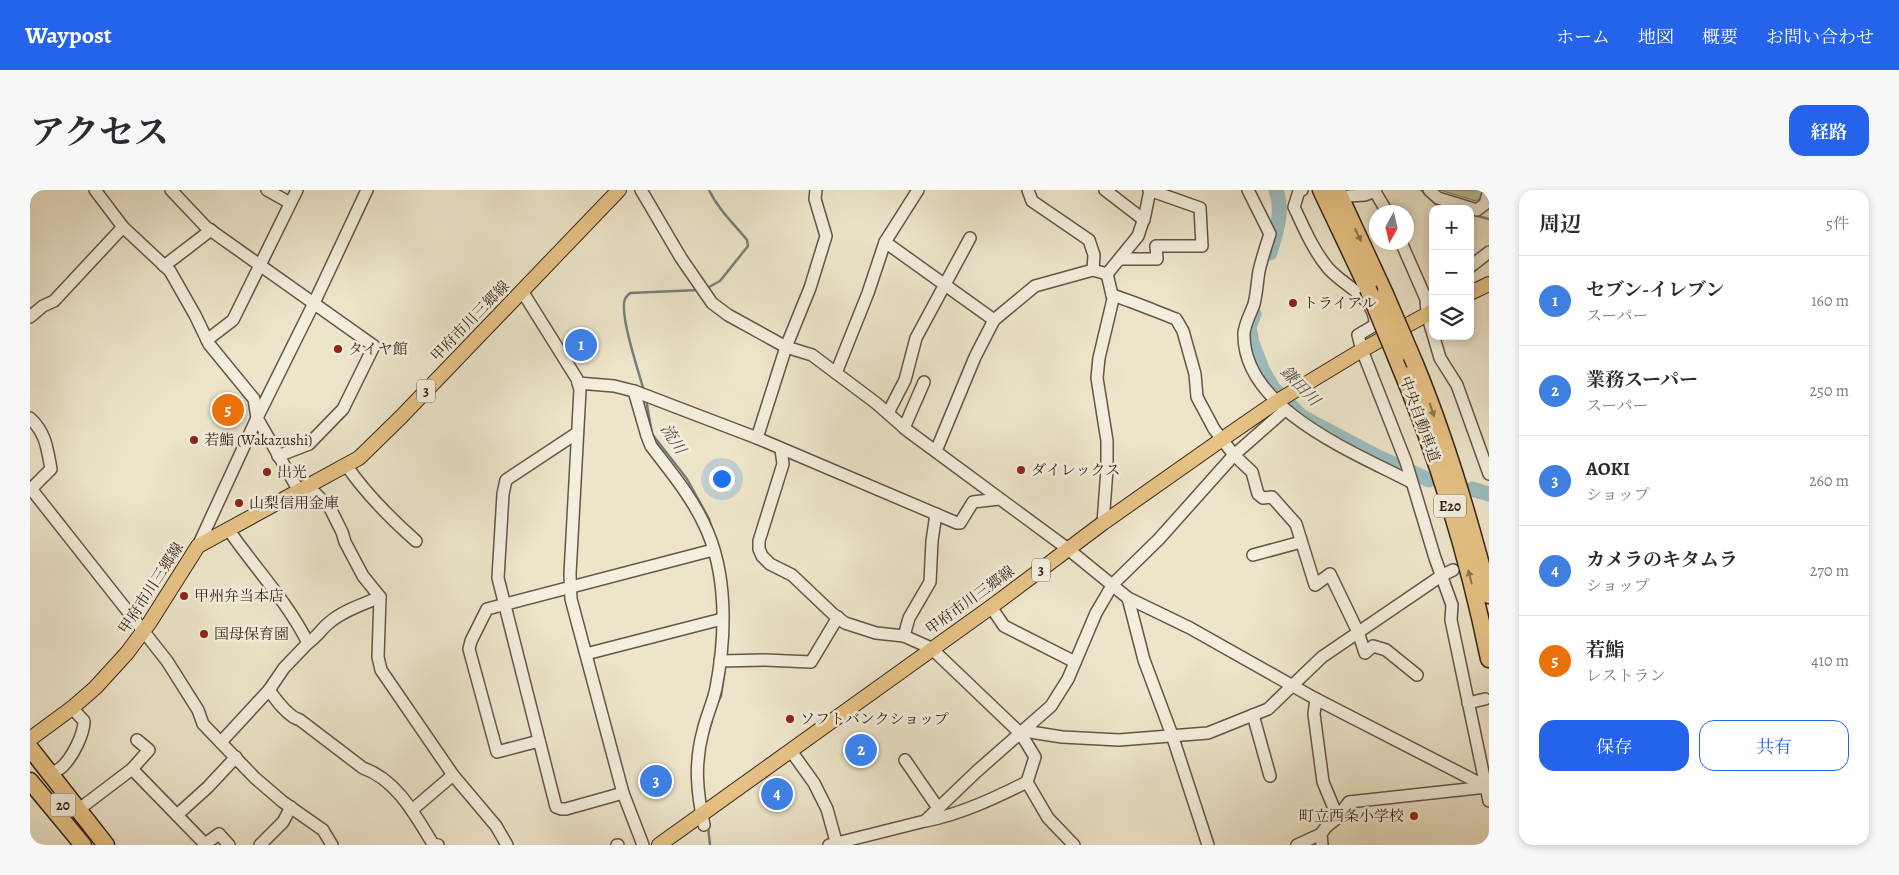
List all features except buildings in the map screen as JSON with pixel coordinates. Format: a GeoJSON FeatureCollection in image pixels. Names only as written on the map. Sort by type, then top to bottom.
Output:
{"type":"FeatureCollection","features":[{"type":"Feature","properties":{"kind":"highway","name":"中央自動車道"},"geometry":{"type":"LineString","coordinates":[[1336,192],[1368,289],[1428,437],[1469,572],[1489,659]]}},
{"type":"Feature","properties":{"kind":"highway","name":"中央自動車道"},"geometry":{"type":"LineString","coordinates":[[1336,192],[1385,294],[1415,364],[1464,505],[1489,595]]}},
{"type":"Feature","properties":{"kind":"highway"},"geometry":{"type":"LineString","coordinates":[[30,748],[106,845]]}},
{"type":"Feature","properties":{"kind":"highway","name":"20"},"geometry":{"type":"LineString","coordinates":[[30,765],[96,845]]}},
{"type":"Feature","properties":{"kind":"highway","name":"20"},"geometry":{"type":"LineString","coordinates":[[30,780],[82,845]]}},
{"type":"Feature","properties":{"kind":"highway"},"geometry":{"type":"LineString","coordinates":[[30,795],[72,845]]}},
{"type":"Feature","properties":{"kind":"main road","name":"甲府市川三郷線"},"geometry":{"type":"LineString","coordinates":[[30,739],[72,708],[121,660],[143,632],[198,546],[359,458],[401,417],[619,190]]}},
{"type":"Feature","properties":{"kind":"main road"},"geometry":{"type":"LineString","coordinates":[[1474,291],[1489,284]]}},
{"type":"Feature","properties":{"kind":"main road","name":"甲府市川三郷線"},"geometry":{"type":"LineString","coordinates":[[659,845],[703,820],[791,751],[991,607],[1103,523],[1221,440],[1281,406],[1429,305]]}},
{"type":"Feature","properties":{"kind":"street"},"geometry":{"type":"LineString","coordinates":[[95,190],[124,227],[170,271],[207,340],[254,399],[257,418],[278,456],[303,488],[330,508],[363,576],[380,597],[378,657],[381,670],[453,775],[496,826],[507,845]]}},
{"type":"Feature","properties":{"kind":"street"},"geometry":{"type":"LineString","coordinates":[[171,190],[184,206],[211,230],[374,346],[343,409],[309,444],[278,456]]}},
{"type":"Feature","properties":{"kind":"street"},"geometry":{"type":"LineString","coordinates":[[266,190],[290,203]]}},
{"type":"Feature","properties":{"kind":"street"},"geometry":{"type":"LineString","coordinates":[[207,340],[233,320],[297,190]]}},
{"type":"Feature","properties":{"kind":"street"},"geometry":{"type":"LineString","coordinates":[[198,546],[257,418],[367,190]]}},
{"type":"Feature","properties":{"kind":"street"},"geometry":{"type":"LineString","coordinates":[[641,190],[681,258],[712,303],[728,315],[786,347],[812,355],[836,372],[904,428],[1068,549],[1128,598],[1205,636],[1316,699],[1488,787]]}},
{"type":"Feature","properties":{"kind":"street"},"geometry":{"type":"LineString","coordinates":[[757,438],[786,347],[810,288],[826,236],[816,199],[816,190]]}},
{"type":"Feature","properties":{"kind":"street"},"geometry":{"type":"LineString","coordinates":[[836,372],[868,294],[885,242],[918,190]]}},
{"type":"Feature","properties":{"kind":"street"},"geometry":{"type":"LineString","coordinates":[[1028,190],[1032,201],[1088,240],[1094,255],[1093,270]]}},
{"type":"Feature","properties":{"kind":"street"},"geometry":{"type":"LineString","coordinates":[[1105,190],[1144,220]]}},
{"type":"Feature","properties":{"kind":"street"},"geometry":{"type":"LineString","coordinates":[[1107,274],[1120,258],[1138,236],[1144,220],[1150,190],[1200,208],[1202,246],[1156,246],[1157,259],[1120,258]]}},
{"type":"Feature","properties":{"kind":"street"},"geometry":{"type":"LineString","coordinates":[[1248,190],[1270,234],[1260,270],[1254,303],[1244,333],[1247,352],[1253,369],[1265,390],[1295,418],[1345,447],[1411,481]]}},
{"type":"Feature","properties":{"kind":"street"},"geometry":{"type":"LineString","coordinates":[[1302,190],[1299,191],[1294,207],[1311,244],[1328,268],[1363,296],[1375,319],[1375,325],[1358,335],[1362,350],[1406,462],[1441,576],[1452,605],[1451,620],[1488,787],[1489,801]]}},
{"type":"Feature","properties":{"kind":"street"},"geometry":{"type":"LineString","coordinates":[[1429,190],[1438,198],[1476,210],[1485,204],[1489,190]]}},
{"type":"Feature","properties":{"kind":"street"},"geometry":{"type":"LineString","coordinates":[[1336,192],[1365,195],[1375,191],[1383,205]]}},
{"type":"Feature","properties":{"kind":"street"},"geometry":{"type":"LineString","coordinates":[[30,318],[43,306],[54,301],[124,227]]}},
{"type":"Feature","properties":{"kind":"street"},"geometry":{"type":"LineString","coordinates":[[164,266],[211,230]]}},
{"type":"Feature","properties":{"kind":"street"},"geometry":{"type":"LineString","coordinates":[[888,413],[905,380],[916,338],[970,238]]}},
{"type":"Feature","properties":{"kind":"street"},"geometry":{"type":"LineString","coordinates":[[885,242],[994,320]]}},
{"type":"Feature","properties":{"kind":"street"},"geometry":{"type":"LineString","coordinates":[[1405,250],[1429,302]]}},
{"type":"Feature","properties":{"kind":"street"},"geometry":{"type":"LineString","coordinates":[[1474,263],[1489,252]]}},
{"type":"Feature","properties":{"kind":"street"},"geometry":{"type":"LineString","coordinates":[[936,450],[975,357],[994,320],[1035,286],[1093,270],[1107,274]]}},
{"type":"Feature","properties":{"kind":"street"},"geometry":{"type":"LineString","coordinates":[[1103,523],[1107,441],[1097,378],[1098,358],[1113,299],[1107,274]]}},
{"type":"Feature","properties":{"kind":"street"},"geometry":{"type":"LineString","coordinates":[[522,291],[578,383],[580,390],[570,588],[623,793],[643,845]]}},
{"type":"Feature","properties":{"kind":"street"},"geometry":{"type":"LineString","coordinates":[[1112,295],[1142,304],[1152,311],[1176,319],[1183,331],[1196,374],[1197,397],[1221,440],[1252,472],[1258,494],[1263,498],[1272,497],[1296,524],[1314,585],[1330,574],[1358,632],[1365,653],[1373,646],[1386,650],[1417,675]]}},
{"type":"Feature","properties":{"kind":"street"},"geometry":{"type":"LineString","coordinates":[[1437,340],[1440,358],[1458,385],[1489,474]]}},
{"type":"Feature","properties":{"kind":"street"},"geometry":{"type":"LineString","coordinates":[[904,428],[924,382]]}},
{"type":"Feature","properties":{"kind":"street"},"geometry":{"type":"LineString","coordinates":[[578,383],[614,386],[637,392],[757,438],[960,523],[973,502],[999,499]]}},
{"type":"Feature","properties":{"kind":"street"},"geometry":{"type":"LineString","coordinates":[[637,392],[651,446],[696,509],[706,527],[719,576],[722,620],[720,661],[716,690],[703,732],[697,764],[697,790],[703,820]]}},
{"type":"Feature","properties":{"kind":"street"},"geometry":{"type":"LineString","coordinates":[[926,821],[976,772],[1023,733],[1051,706],[1068,679],[1096,613],[1113,584],[1159,539],[1234,455],[1281,406]]}},
{"type":"Feature","properties":{"kind":"street"},"geometry":{"type":"LineString","coordinates":[[30,418],[40,428],[47,445],[52,469],[31,490],[167,661],[198,710],[202,724],[255,778],[324,830],[332,845]]}},
{"type":"Feature","properties":{"kind":"street"},"geometry":{"type":"LineString","coordinates":[[577,433],[511,476],[504,485],[498,578],[556,807],[566,809],[623,793]]}},
{"type":"Feature","properties":{"kind":"street"},"geometry":{"type":"LineString","coordinates":[[781,449],[782,464],[761,532],[759,549],[762,556],[770,564],[792,575],[838,618],[845,622],[876,633],[904,636],[932,648],[1023,733],[1035,757],[1027,782],[1048,818],[1074,845]]}},
{"type":"Feature","properties":{"kind":"street"},"geometry":{"type":"LineString","coordinates":[[346,465],[390,518],[416,541]]}},
{"type":"Feature","properties":{"kind":"street"},"geometry":{"type":"LineString","coordinates":[[904,636],[909,618],[930,582],[932,541],[936,514]]}},
{"type":"Feature","properties":{"kind":"street"},"geometry":{"type":"LineString","coordinates":[[228,529],[244,553],[275,589],[308,643]]}},
{"type":"Feature","properties":{"kind":"street"},"geometry":{"type":"LineString","coordinates":[[1253,555],[1301,542]]}},
{"type":"Feature","properties":{"kind":"street"},"geometry":{"type":"LineString","coordinates":[[539,741],[498,752],[469,649],[487,609],[713,550]]}},
{"type":"Feature","properties":{"kind":"street"},"geometry":{"type":"LineString","coordinates":[[1023,733],[1119,740],[1208,733],[1268,709],[1322,657],[1441,576],[1453,570]]}},
{"type":"Feature","properties":{"kind":"street"},"geometry":{"type":"LineString","coordinates":[[220,742],[269,690],[284,668],[330,622],[340,615],[380,597]]}},
{"type":"Feature","properties":{"kind":"street"},"geometry":{"type":"LineString","coordinates":[[1128,598],[1144,660],[1172,735],[1208,845]]}},
{"type":"Feature","properties":{"kind":"street"},"geometry":{"type":"LineString","coordinates":[[991,607],[1004,626],[1075,662]]}},
{"type":"Feature","properties":{"kind":"street"},"geometry":{"type":"LineString","coordinates":[[720,661],[812,662],[838,618]]}},
{"type":"Feature","properties":{"kind":"street"},"geometry":{"type":"LineString","coordinates":[[586,654],[722,620]]}},
{"type":"Feature","properties":{"kind":"street"},"geometry":{"type":"LineString","coordinates":[[269,690],[295,719],[300,720],[363,768],[375,772],[389,782],[412,810],[433,844],[438,845]]}},
{"type":"Feature","properties":{"kind":"street"},"geometry":{"type":"LineString","coordinates":[[1316,699],[1314,714],[1323,782],[1338,818]]}},
{"type":"Feature","properties":{"kind":"street"},"geometry":{"type":"LineString","coordinates":[[1468,703],[1485,699]]}},
{"type":"Feature","properties":{"kind":"street"},"geometry":{"type":"LineString","coordinates":[[50,775],[63,766],[84,728],[84,721],[72,708]]}},
{"type":"Feature","properties":{"kind":"street"},"geometry":{"type":"LineString","coordinates":[[1253,715],[1270,776]]}},
{"type":"Feature","properties":{"kind":"street"},"geometry":{"type":"LineString","coordinates":[[78,810],[132,768],[149,750],[138,740]]}},
{"type":"Feature","properties":{"kind":"street"},"geometry":{"type":"LineString","coordinates":[[791,751],[814,783],[827,808],[834,844],[938,819],[1027,782]]}},
{"type":"Feature","properties":{"kind":"street"},"geometry":{"type":"LineString","coordinates":[[177,815],[208,787],[236,757]]}},
{"type":"Feature","properties":{"kind":"street"},"geometry":{"type":"LineString","coordinates":[[905,760],[938,808]]}},
{"type":"Feature","properties":{"kind":"street"},"geometry":{"type":"LineString","coordinates":[[132,768],[205,844],[219,834],[229,845]]}},
{"type":"Feature","properties":{"kind":"street"},"geometry":{"type":"LineString","coordinates":[[412,810],[453,775]]}},
{"type":"Feature","properties":{"kind":"street"},"geometry":{"type":"LineString","coordinates":[[1298,845],[1322,839],[1326,827],[1338,818],[1349,802],[1488,787]]}},
{"type":"Feature","properties":{"kind":"street"},"geometry":{"type":"LineString","coordinates":[[260,845],[283,822],[291,807]]}},
{"type":"Feature","properties":{"kind":"green space"},"geometry":{"type":"Polygon","coordinates":[[[1440,190],[1484,190],[1481,198],[1476,201],[1440,190]]]}},
{"type":"Feature","properties":{"kind":"waterway","name":"流川"},"geometry":{"type":"LineString","coordinates":[[709,190],[722,210],[747,240],[748,246],[720,281],[709,287]]}},
{"type":"Feature","properties":{"kind":"waterway","name":"鎌田川"},"geometry":{"type":"LineString","coordinates":[[1270,253],[1279,214],[1276,190]]}},
{"type":"Feature","properties":{"kind":"waterway"},"geometry":{"type":"LineString","coordinates":[[1421,190],[1426,194]]}},
{"type":"Feature","properties":{"kind":"waterway"},"geometry":{"type":"LineString","coordinates":[[1430,198],[1436,205]]}},
{"type":"Feature","properties":{"kind":"waterway"},"geometry":{"type":"LineString","coordinates":[[1474,215],[1489,219]]}},
{"type":"Feature","properties":{"kind":"waterway","name":"流川"},"geometry":{"type":"LineString","coordinates":[[644,391],[627,330],[624,307],[625,299],[630,293],[699,290]]}},
{"type":"Feature","properties":{"kind":"waterway","name":"鎌田川"},"geometry":{"type":"LineString","coordinates":[[1254,314],[1249,327],[1252,343],[1263,371],[1273,388],[1302,417],[1376,456],[1429,480]]}},
{"type":"Feature","properties":{"kind":"waterway","name":"流川"},"geometry":{"type":"LineString","coordinates":[[646,399],[652,434],[687,479],[709,519],[714,535]]}},
{"type":"Feature","properties":{"kind":"waterway","name":"鎌田川"},"geometry":{"type":"LineString","coordinates":[[1472,489],[1489,494]]}},
{"type":"Feature","properties":{"kind":"waterway","name":"流川"},"geometry":{"type":"LineString","coordinates":[[718,702],[721,696],[725,668]]}},
{"type":"Feature","properties":{"kind":"waterway","name":"流川"},"geometry":{"type":"LineString","coordinates":[[708,733],[712,721]]}},
{"type":"Feature","properties":{"kind":"waterway","name":"流川"},"geometry":{"type":"LineString","coordinates":[[708,827],[710,845]]}},
{"type":"Feature","properties":{"kind":"place","name":"トライアル"},"geometry":{"type":"Point","coordinates":[1293,303]}},
{"type":"Feature","properties":{"kind":"place","name":"セブン-イレブン"},"geometry":{"type":"Point","coordinates":[581,345]}},
{"type":"Feature","properties":{"kind":"place","name":"タイヤ館"},"geometry":{"type":"Point","coordinates":[338,349]}},
{"type":"Feature","properties":{"kind":"place","name":"若鮨"},"geometry":{"type":"Point","coordinates":[228,410]}},
{"type":"Feature","properties":{"kind":"place","name":"若鮨 (Wakazushi)"},"geometry":{"type":"Point","coordinates":[194,440]}},
{"type":"Feature","properties":{"kind":"place","name":"ダイレックス"},"geometry":{"type":"Point","coordinates":[1021,470]}},
{"type":"Feature","properties":{"kind":"place","name":"出光"},"geometry":{"type":"Point","coordinates":[267,472]}},
{"type":"Feature","properties":{"kind":"place","name":"山梨信用金庫"},"geometry":{"type":"Point","coordinates":[239,503]}},
{"type":"Feature","properties":{"kind":"place","name":"甲州弁当本店"},"geometry":{"type":"Point","coordinates":[184,596]}},
{"type":"Feature","properties":{"kind":"place","name":"国母保育園"},"geometry":{"type":"Point","coordinates":[204,634]}},
{"type":"Feature","properties":{"kind":"place","name":"ソフトバンクショップ"},"geometry":{"type":"Point","coordinates":[790,719]}},
{"type":"Feature","properties":{"kind":"place","name":"業務スーパー"},"geometry":{"type":"Point","coordinates":[861,750]}},
{"type":"Feature","properties":{"kind":"place","name":"AOKI"},"geometry":{"type":"Point","coordinates":[656,781]}},
{"type":"Feature","properties":{"kind":"place","name":"カメラのキタムラ"},"geometry":{"type":"Point","coordinates":[777,794]}},
{"type":"Feature","properties":{"kind":"place","name":"町立西条小学校"},"geometry":{"type":"Point","coordinates":[1414,816]}}]}
